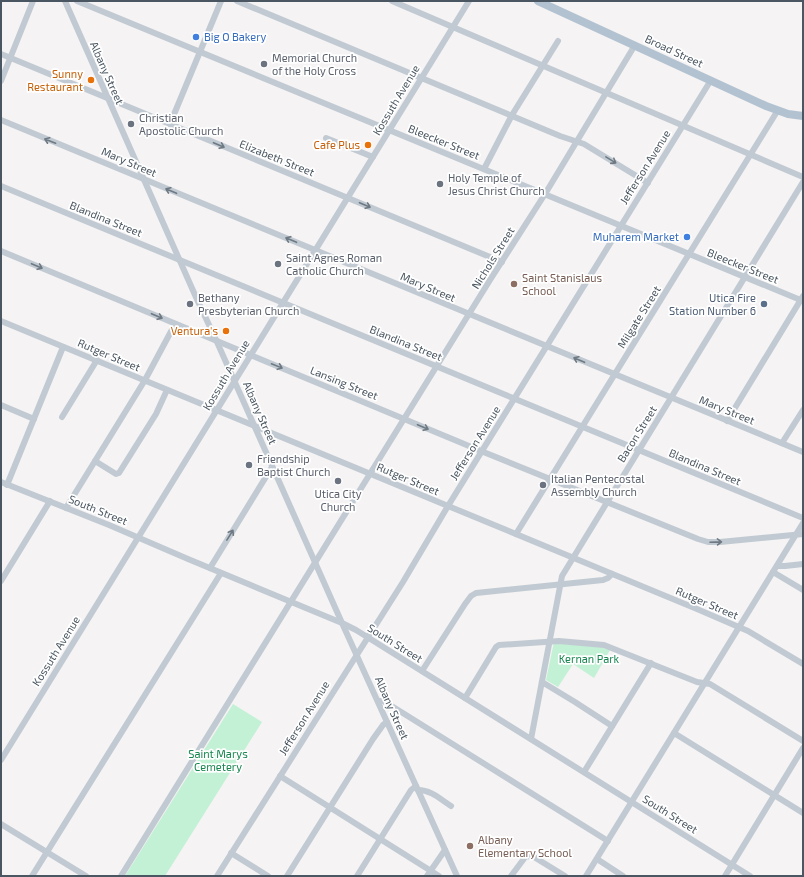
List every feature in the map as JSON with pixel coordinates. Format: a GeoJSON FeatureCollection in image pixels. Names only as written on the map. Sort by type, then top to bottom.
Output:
{"type":"FeatureCollection","features":[{"type":"Feature","properties":{"kind":"main road","name":"Broad Street"},"geometry":{"type":"LineString","coordinates":[[538,1],[778,110],[788,114],[803,116]]}},
{"type":"Feature","properties":{"kind":"street"},"geometry":{"type":"LineString","coordinates":[[1,81],[33,1]]}},
{"type":"Feature","properties":{"kind":"street","name":"Albany Street"},"geometry":{"type":"LineString","coordinates":[[65,1],[143,179],[457,876]]}},
{"type":"Feature","properties":{"kind":"street","name":"Bleecker Street"},"geometry":{"type":"LineString","coordinates":[[76,1],[745,277],[802,299]]}},
{"type":"Feature","properties":{"kind":"street"},"geometry":{"type":"LineString","coordinates":[[170,124],[221,1]]}},
{"type":"Feature","properties":{"kind":"street"},"geometry":{"type":"LineString","coordinates":[[237,1],[560,136],[584,144],[648,183]]}},
{"type":"Feature","properties":{"kind":"street"},"geometry":{"type":"LineString","coordinates":[[392,1],[606,92],[750,156],[803,177]]}},
{"type":"Feature","properties":{"kind":"street","name":"Kossuth Avenue"},"geometry":{"type":"LineString","coordinates":[[1,760],[469,1]]}},
{"type":"Feature","properties":{"kind":"street"},"geometry":{"type":"LineString","coordinates":[[484,169],[512,115],[558,41]]}},
{"type":"Feature","properties":{"kind":"street","name":"Nichols Street"},"geometry":{"type":"LineString","coordinates":[[121,876],[545,194],[635,46]]}},
{"type":"Feature","properties":{"kind":"street","name":"Elizabeth Street"},"geometry":{"type":"LineString","coordinates":[[1,54],[502,262]]}},
{"type":"Feature","properties":{"kind":"street","name":"Jefferson Avenue"},"geometry":{"type":"LineString","coordinates":[[217,876],[402,582],[481,451],[711,80]]}},
{"type":"Feature","properties":{"kind":"street","name":"Milgate Street"},"geometry":{"type":"LineString","coordinates":[[516,534],[778,110]]}},
{"type":"Feature","properties":{"kind":"street","name":"Mary Street"},"geometry":{"type":"LineString","coordinates":[[1,120],[803,452]]}},
{"type":"Feature","properties":{"kind":"street"},"geometry":{"type":"LineString","coordinates":[[326,138],[373,157]]}},
{"type":"Feature","properties":{"kind":"street","name":"Bacon Street"},"geometry":{"type":"LineString","coordinates":[[531,739],[562,576],[803,182]]}},
{"type":"Feature","properties":{"kind":"street","name":"Blandina Street"},"geometry":{"type":"LineString","coordinates":[[1,186],[803,518]]}},
{"type":"Feature","properties":{"kind":"street","name":"Lansing Street"},"geometry":{"type":"LineString","coordinates":[[1,251],[217,342],[679,532],[708,542],[803,534]]}},
{"type":"Feature","properties":{"kind":"street"},"geometry":{"type":"LineString","coordinates":[[728,421],[802,299]]}},
{"type":"Feature","properties":{"kind":"street","name":"Rutger Street"},"geometry":{"type":"LineString","coordinates":[[1,321],[748,631],[803,664]]}},
{"type":"Feature","properties":{"kind":"street"},"geometry":{"type":"LineString","coordinates":[[66,508],[145,380],[175,324]]}},
{"type":"Feature","properties":{"kind":"street"},"geometry":{"type":"LineString","coordinates":[[4,484],[34,419],[63,346]]}},
{"type":"Feature","properties":{"kind":"street"},"geometry":{"type":"LineString","coordinates":[[62,417],[97,360]]}},
{"type":"Feature","properties":{"kind":"street"},"geometry":{"type":"LineString","coordinates":[[95,461],[116,474],[119,473],[156,414],[167,390]]}},
{"type":"Feature","properties":{"kind":"street"},"geometry":{"type":"LineString","coordinates":[[1,405],[34,419]]}},
{"type":"Feature","properties":{"kind":"street"},"geometry":{"type":"LineString","coordinates":[[782,444],[803,410]]}},
{"type":"Feature","properties":{"kind":"street"},"geometry":{"type":"LineString","coordinates":[[210,568],[272,466]]}},
{"type":"Feature","properties":{"kind":"street","name":"South Street"},"geometry":{"type":"LineString","coordinates":[[4,484],[50,501],[342,623],[422,671],[750,876]]}},
{"type":"Feature","properties":{"kind":"street"},"geometry":{"type":"LineString","coordinates":[[1,581],[50,501]]}},
{"type":"Feature","properties":{"kind":"street"},"geometry":{"type":"LineString","coordinates":[[586,876],[803,523]]}},
{"type":"Feature","properties":{"kind":"street"},"geometry":{"type":"LineString","coordinates":[[777,566],[803,564]]}},
{"type":"Feature","properties":{"kind":"street"},"geometry":{"type":"LineString","coordinates":[[773,572],[803,590]]}},
{"type":"Feature","properties":{"kind":"street"},"geometry":{"type":"LineString","coordinates":[[32,876],[221,573]]}},
{"type":"Feature","properties":{"kind":"street"},"geometry":{"type":"LineString","coordinates":[[422,671],[465,604],[471,596],[476,593],[603,580],[612,574]]}},
{"type":"Feature","properties":{"kind":"street"},"geometry":{"type":"LineString","coordinates":[[465,698],[496,647],[500,645],[550,641],[604,645],[697,682],[710,684],[803,741]]}},
{"type":"Feature","properties":{"kind":"street"},"geometry":{"type":"LineString","coordinates":[[584,772],[651,663]]}},
{"type":"Feature","properties":{"kind":"street"},"geometry":{"type":"LineString","coordinates":[[542,682],[612,726]]}},
{"type":"Feature","properties":{"kind":"street"},"geometry":{"type":"LineString","coordinates":[[378,701],[383,701],[390,705],[608,841]]}},
{"type":"Feature","properties":{"kind":"street"},"geometry":{"type":"LineString","coordinates":[[287,876],[373,739],[383,724],[387,722]]}},
{"type":"Feature","properties":{"kind":"street"},"geometry":{"type":"LineString","coordinates":[[674,733],[803,813]]}},
{"type":"Feature","properties":{"kind":"street"},"geometry":{"type":"LineString","coordinates":[[725,876],[803,748]]}},
{"type":"Feature","properties":{"kind":"street"},"geometry":{"type":"LineString","coordinates":[[280,776],[381,839],[429,873],[439,876]]}},
{"type":"Feature","properties":{"kind":"street"},"geometry":{"type":"LineString","coordinates":[[357,876],[411,790],[417,788],[432,793],[451,806]]}},
{"type":"Feature","properties":{"kind":"street"},"geometry":{"type":"LineString","coordinates":[[1,824],[86,876]]}},
{"type":"Feature","properties":{"kind":"street"},"geometry":{"type":"LineString","coordinates":[[429,873],[445,850]]}},
{"type":"Feature","properties":{"kind":"street"},"geometry":{"type":"LineString","coordinates":[[231,853],[268,876]]}},
{"type":"Feature","properties":{"kind":"street"},"geometry":{"type":"LineString","coordinates":[[511,876],[526,856],[534,857],[565,876]]}},
{"type":"Feature","properties":{"kind":"street"},"geometry":{"type":"LineString","coordinates":[[596,860],[623,876]]}},
{"type":"Feature","properties":{"kind":"green space","name":"Kernan Park"},"geometry":{"type":"Polygon","coordinates":[[[554,642],[601,647],[610,650],[594,678],[573,664],[558,687],[546,680],[554,642]]]}},
{"type":"Feature","properties":{"kind":"green space","name":"Saint Marys Cemetery"},"geometry":{"type":"Polygon","coordinates":[[[233,704],[262,722],[165,876],[125,876],[233,704]]]}},
{"type":"Feature","properties":{"kind":"place","name":"Big O Bakery"},"geometry":{"type":"Point","coordinates":[196,37]}},
{"type":"Feature","properties":{"kind":"place","name":"Memorial Church of the Holy Cross"},"geometry":{"type":"Point","coordinates":[264,64]}},
{"type":"Feature","properties":{"kind":"place","name":"Sunny Restaurant"},"geometry":{"type":"Point","coordinates":[91,80]}},
{"type":"Feature","properties":{"kind":"place","name":"Christian Apostolic Church"},"geometry":{"type":"Point","coordinates":[131,124]}},
{"type":"Feature","properties":{"kind":"place","name":"Cafe Plus"},"geometry":{"type":"Point","coordinates":[368,145]}},
{"type":"Feature","properties":{"kind":"place","name":"Holy Temple of Jesus Christ Church"},"geometry":{"type":"Point","coordinates":[440,184]}},
{"type":"Feature","properties":{"kind":"place","name":"Muharem Market"},"geometry":{"type":"Point","coordinates":[687,237]}},
{"type":"Feature","properties":{"kind":"place","name":"Saint Agnes Roman Catholic Church"},"geometry":{"type":"Point","coordinates":[278,264]}},
{"type":"Feature","properties":{"kind":"place","name":"Saint Stanislaus School"},"geometry":{"type":"Point","coordinates":[514,284]}},
{"type":"Feature","properties":{"kind":"place","name":"Bethany Presbyterian Church"},"geometry":{"type":"Point","coordinates":[190,304]}},
{"type":"Feature","properties":{"kind":"place","name":"Utica Fire Station Number 6"},"geometry":{"type":"Point","coordinates":[764,304]}},
{"type":"Feature","properties":{"kind":"place","name":"Ventura's"},"geometry":{"type":"Point","coordinates":[226,331]}},
{"type":"Feature","properties":{"kind":"place","name":"Friendship Baptist Church"},"geometry":{"type":"Point","coordinates":[249,465]}},
{"type":"Feature","properties":{"kind":"place","name":"Utica City Church"},"geometry":{"type":"Point","coordinates":[338,481]}},
{"type":"Feature","properties":{"kind":"place","name":"Italian Pentecostal Assembly Church"},"geometry":{"type":"Point","coordinates":[543,485]}},
{"type":"Feature","properties":{"kind":"place","name":"Albany Elementary School"},"geometry":{"type":"Point","coordinates":[470,846]}}]}
